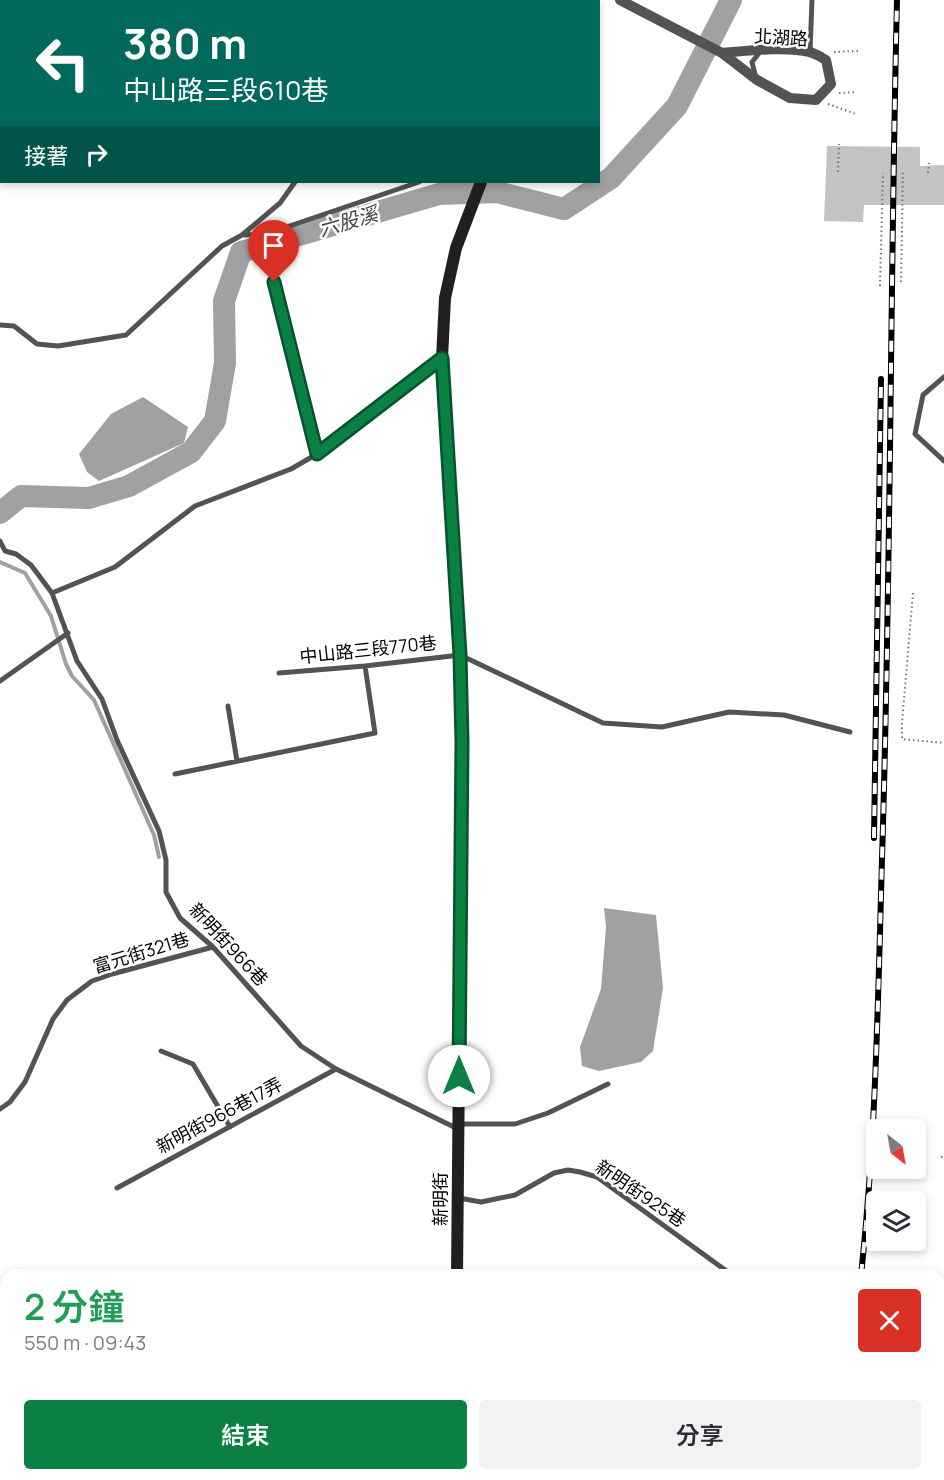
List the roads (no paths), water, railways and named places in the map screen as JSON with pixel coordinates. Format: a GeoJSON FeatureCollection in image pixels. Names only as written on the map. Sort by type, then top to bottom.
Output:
{"type":"FeatureCollection","features":[{"type":"Feature","properties":{"kind":"street","name":"北湖路"},"geometry":{"type":"LineString","coordinates":[[620,0],[722,53],[757,80],[790,98],[816,100],[831,84],[826,60],[810,52],[761,50],[722,53]]}},
{"type":"Feature","properties":{"kind":"street","name":"新明街"},"geometry":{"type":"LineString","coordinates":[[457,1269],[462,742],[460,655],[442,358],[445,298],[456,248],[481,183]]}},
{"type":"Feature","properties":{"kind":"lane"},"geometry":{"type":"LineString","coordinates":[[810,52],[812,0]]}},
{"type":"Feature","properties":{"kind":"lane"},"geometry":{"type":"LineString","coordinates":[[757,80],[752,62],[761,50]]}},
{"type":"Feature","properties":{"kind":"lane"},"geometry":{"type":"LineString","coordinates":[[0,325],[14,326],[37,344],[58,346],[126,335],[222,246],[242,235],[280,203],[294,183]]}},
{"type":"Feature","properties":{"kind":"lane"},"geometry":{"type":"LineString","coordinates":[[242,235],[266,234],[416,183]]}},
{"type":"Feature","properties":{"kind":"lane"},"geometry":{"type":"LineString","coordinates":[[268,261],[317,454]]}},
{"type":"Feature","properties":{"kind":"lane"},"geometry":{"type":"LineString","coordinates":[[52,593],[115,567],[195,506],[291,469],[317,454],[442,358]]}},
{"type":"Feature","properties":{"kind":"lane"},"geometry":{"type":"LineString","coordinates":[[944,377],[924,395],[915,434],[944,461]]}},
{"type":"Feature","properties":{"kind":"lane","name":"新明街966巷"},"geometry":{"type":"LineString","coordinates":[[0,541],[5,551],[16,554],[31,565],[52,593],[77,661],[102,699],[117,740],[159,831],[166,860],[166,892],[180,918],[213,946],[301,1046],[336,1069],[458,1126]]}},
{"type":"Feature","properties":{"kind":"lane"},"geometry":{"type":"LineString","coordinates":[[0,681],[68,633]]}},
{"type":"Feature","properties":{"kind":"lane"},"geometry":{"type":"LineString","coordinates":[[460,655],[603,723],[662,727],[729,712],[784,715],[849,732]]}},
{"type":"Feature","properties":{"kind":"lane","name":"中山路三段770巷"},"geometry":{"type":"LineString","coordinates":[[279,673],[460,655]]}},
{"type":"Feature","properties":{"kind":"lane"},"geometry":{"type":"LineString","coordinates":[[175,774],[375,733],[364,666]]}},
{"type":"Feature","properties":{"kind":"lane"},"geometry":{"type":"LineString","coordinates":[[228,706],[237,761]]}},
{"type":"Feature","properties":{"kind":"lane","name":"富元街321巷"},"geometry":{"type":"LineString","coordinates":[[0,1109],[10,1101],[25,1082],[53,1019],[67,1000],[92,981],[213,946]]}},
{"type":"Feature","properties":{"kind":"lane"},"geometry":{"type":"LineString","coordinates":[[161,1051],[193,1064],[230,1127]]}},
{"type":"Feature","properties":{"kind":"lane","name":"新明街966巷17弄"},"geometry":{"type":"LineString","coordinates":[[117,1188],[336,1069]]}},
{"type":"Feature","properties":{"kind":"lane"},"geometry":{"type":"LineString","coordinates":[[458,1126],[515,1124],[548,1113],[608,1084]]}},
{"type":"Feature","properties":{"kind":"lane","name":"新明街925巷"},"geometry":{"type":"LineString","coordinates":[[458,1198],[481,1202],[515,1195],[554,1173],[568,1170],[580,1172],[597,1178],[724,1269]]}},
{"type":"Feature","properties":{"kind":"waterway","name":"六股溪"},"geometry":{"type":"LineString","coordinates":[[0,513],[21,496],[89,498],[129,486],[191,452],[215,421],[225,363],[224,301],[241,252],[439,194],[497,192],[564,209],[611,178],[677,106],[731,0]]}},
{"type":"Feature","properties":{"kind":"waterway"},"geometry":{"type":"LineString","coordinates":[[0,562],[25,573],[51,616],[66,664],[72,676],[94,700],[154,835],[159,857]]}},
{"type":"Feature","properties":{"kind":"railway"},"geometry":{"type":"LineString","coordinates":[[862,1269],[876,1067],[885,752],[897,0]]}},
{"type":"Feature","properties":{"kind":"railway"},"geometry":{"type":"LineString","coordinates":[[874,838],[881,379]]}}]}
